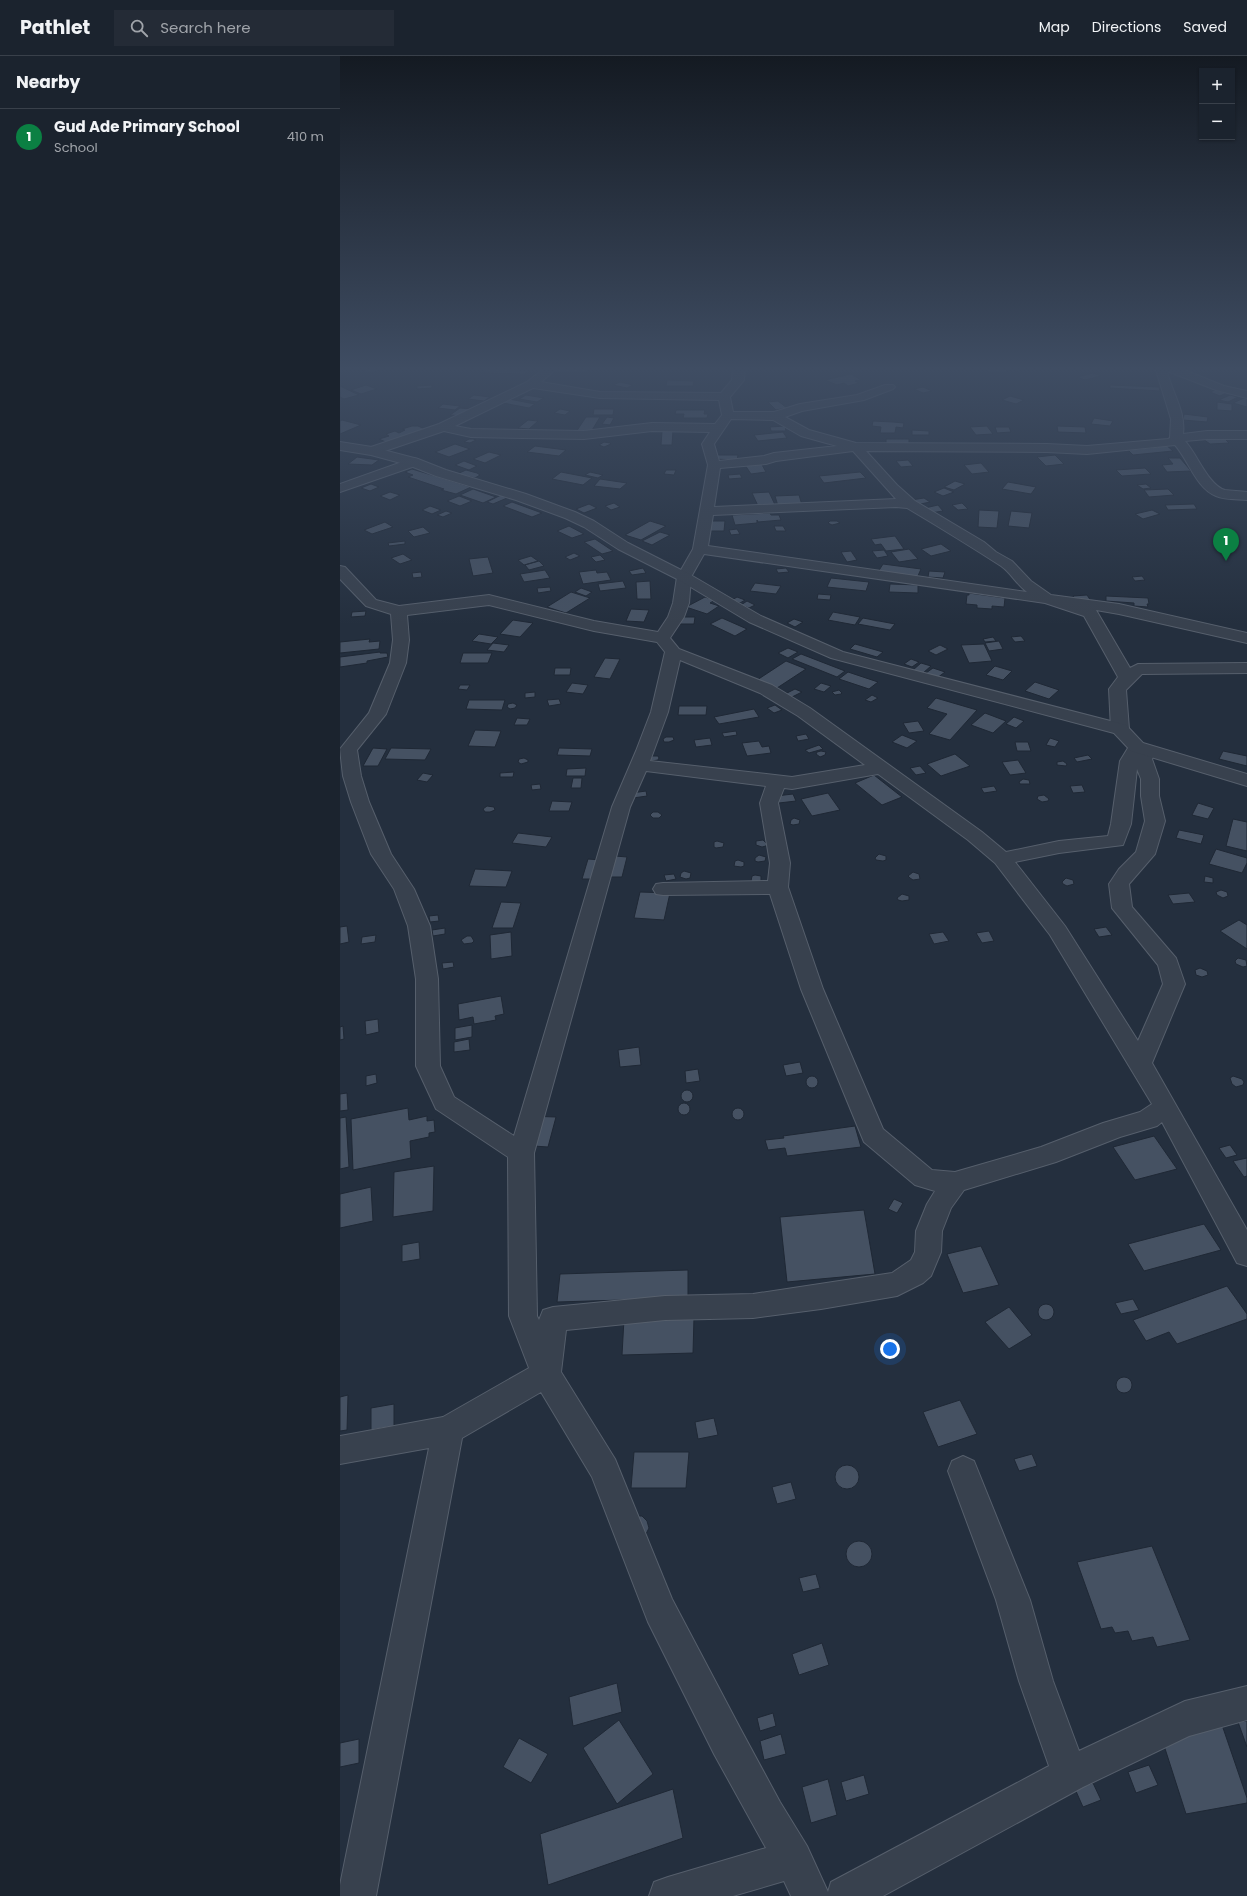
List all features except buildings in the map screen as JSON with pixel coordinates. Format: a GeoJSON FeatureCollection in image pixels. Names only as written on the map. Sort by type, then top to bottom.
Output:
{"type":"FeatureCollection","features":[{"type":"Feature","properties":{"kind":"street"},"geometry":{"type":"LineString","coordinates":[[379,453],[413,462],[440,473],[522,497],[570,515],[589,524],[623,546],[684,577],[756,619],[837,655],[1120,729],[1142,749],[1247,780]]}},
{"type":"Feature","properties":{"kind":"street"},"geometry":{"type":"LineString","coordinates":[[711,453],[714,465],[700,549],[684,577],[681,603],[667,645],[670,675],[663,701],[639,765],[621,807],[521,1153],[523,1316],[546,1374],[604,1470],[660,1610],[727,1741],[767,1815],[794,1859],[810,1896]]}},
{"type":"Feature","properties":{"kind":"street"},"geometry":{"type":"LineString","coordinates":[[714,465],[766,460],[779,456],[806,453]]}},
{"type":"Feature","properties":{"kind":"street"},"geometry":{"type":"LineString","coordinates":[[861,453],[892,488],[910,504],[980,545],[991,555],[1007,564],[1026,584],[1047,600],[1090,614],[1127,677],[1117,689],[1120,729]]}},
{"type":"Feature","properties":{"kind":"street"},"geometry":{"type":"LineString","coordinates":[[1189,453],[1208,485],[1220,494],[1247,496]]}},
{"type":"Feature","properties":{"kind":"street"},"geometry":{"type":"LineString","coordinates":[[340,488],[413,462]]}},
{"type":"Feature","properties":{"kind":"street"},"geometry":{"type":"LineString","coordinates":[[706,511],[896,503],[910,504]]}},
{"type":"Feature","properties":{"kind":"street"},"geometry":{"type":"LineString","coordinates":[[700,549],[1047,600],[1119,609],[1247,638]]}},
{"type":"Feature","properties":{"kind":"street"},"geometry":{"type":"LineString","coordinates":[[340,570],[371,603],[399,611],[489,600],[667,645],[766,689],[804,712],[975,836],[1002,859],[1058,931],[1147,1073],[1166,1107],[1148,1119],[1112,1130],[1047,1155],[955,1182],[938,1182],[924,1178],[873,1135],[853,1084],[812,990],[778,887],[780,862],[769,803],[777,781]]}},
{"type":"Feature","properties":{"kind":"street"},"geometry":{"type":"LineString","coordinates":[[399,611],[401,640],[398,663],[376,714],[344,748],[360,802],[381,854],[404,889],[419,926],[427,979],[428,1066],[445,1103],[521,1153]]}},
{"type":"Feature","properties":{"kind":"street"},"geometry":{"type":"LineString","coordinates":[[1117,689],[1138,669],[1247,668]]}},
{"type":"Feature","properties":{"kind":"street"},"geometry":{"type":"LineString","coordinates":[[1002,859],[1059,847],[1116,840],[1121,824],[1129,761],[1142,749]]}},
{"type":"Feature","properties":{"kind":"street"},"geometry":{"type":"LineString","coordinates":[[1142,749],[1143,759],[1150,780],[1150,796],[1155,821],[1145,854],[1126,873],[1119,884],[1122,908],[1168,964],[1174,984],[1147,1073],[1247,1255]]}},
{"type":"Feature","properties":{"kind":"street"},"geometry":{"type":"LineString","coordinates":[[639,765],[792,783],[877,769],[870,759]]}},
{"type":"Feature","properties":{"kind":"street"},"geometry":{"type":"LineString","coordinates":[[663,889],[778,887]]}},
{"type":"Feature","properties":{"kind":"street"},"geometry":{"type":"LineString","coordinates":[[546,1374],[553,1319],[665,1308],[753,1306],[821,1297],[897,1284],[913,1275],[921,1268],[928,1252],[929,1231],[940,1204],[955,1182]]}},
{"type":"Feature","properties":{"kind":"street"},"geometry":{"type":"LineString","coordinates":[[340,1450],[448,1430],[546,1374]]}},
{"type":"Feature","properties":{"kind":"street"},"geometry":{"type":"LineString","coordinates":[[357,1896],[448,1430]]}},
{"type":"Feature","properties":{"kind":"street"},"geometry":{"type":"LineString","coordinates":[[963,1471],[1013,1600],[1036,1681],[1070,1774]]}},
{"type":"Feature","properties":{"kind":"street"},"geometry":{"type":"LineString","coordinates":[[845,1896],[1070,1774],[1185,1719],[1247,1704]]}},
{"type":"Feature","properties":{"kind":"street"},"geometry":{"type":"LineString","coordinates":[[668,1896],[794,1859]]}},
{"type":"Feature","properties":{"kind":"place","name":"Gud Ade Primary School"},"geometry":{"type":"Point","coordinates":[1226,561]}}]}
